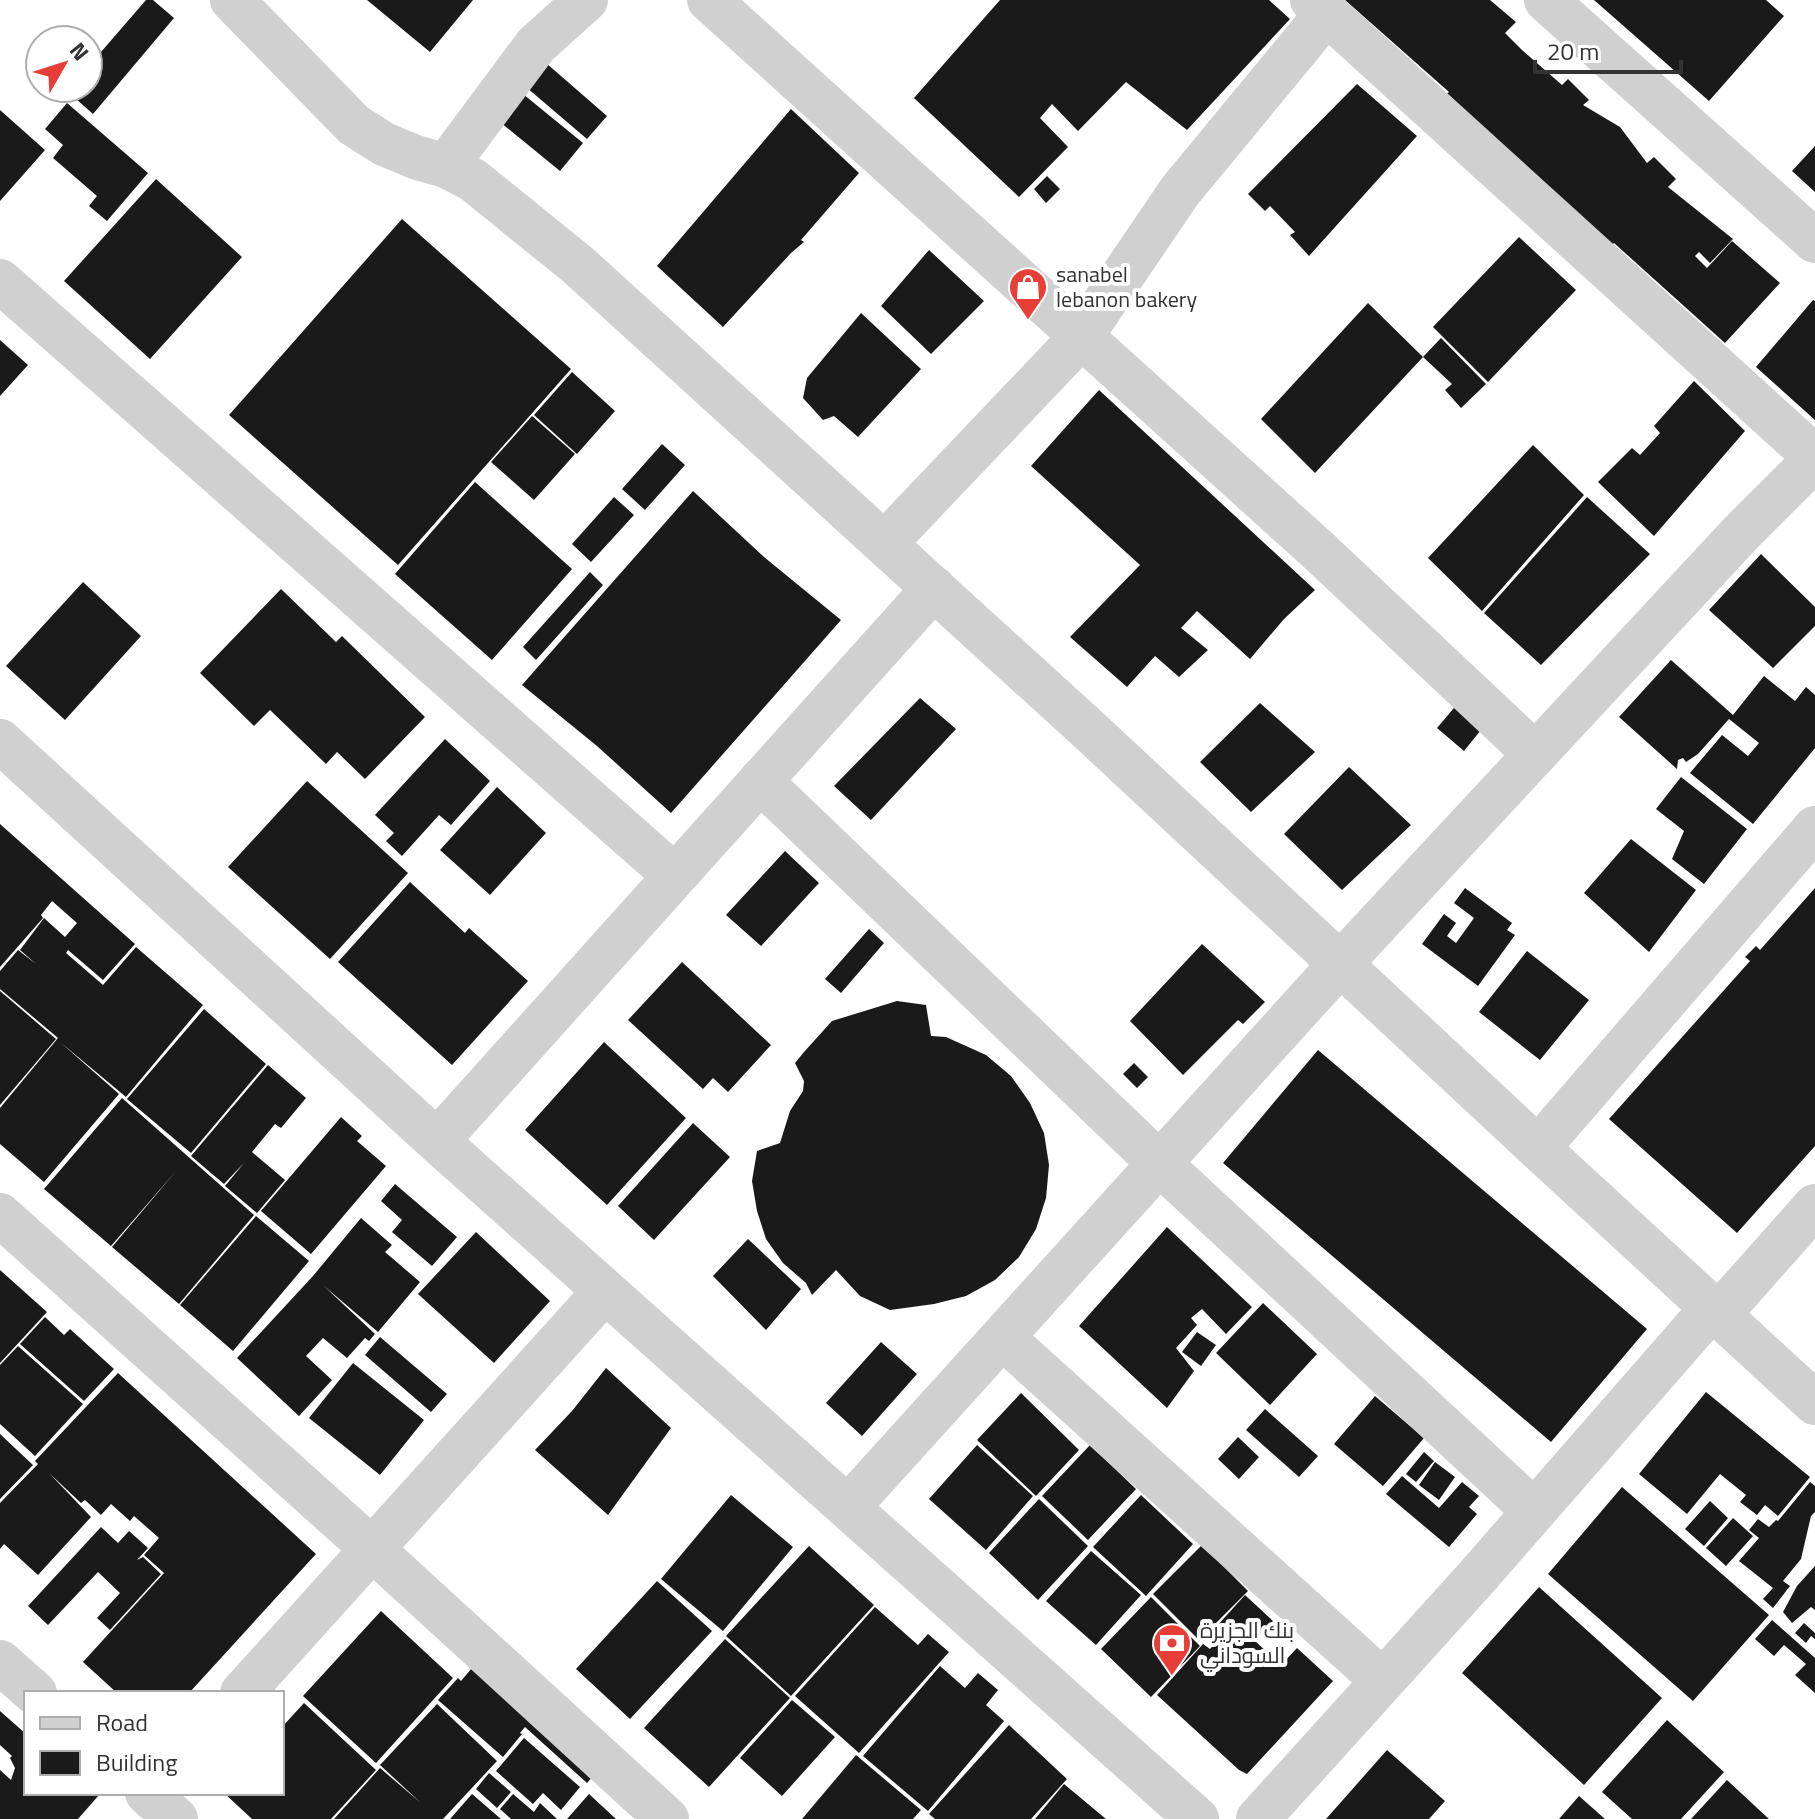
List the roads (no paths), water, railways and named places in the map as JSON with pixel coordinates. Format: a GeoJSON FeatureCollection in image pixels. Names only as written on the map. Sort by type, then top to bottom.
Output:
{"type":"FeatureCollection","features":[{"type":"Feature","properties":{"kind":"street"},"geometry":{"type":"LineString","coordinates":[[232,0],[354,125],[384,144],[446,166],[473,180],[578,265],[934,588],[1815,1403]]}},
{"type":"Feature","properties":{"kind":"street"},"geometry":{"type":"LineString","coordinates":[[446,166],[536,45],[586,0]]}},
{"type":"Feature","properties":{"kind":"street"},"geometry":{"type":"LineString","coordinates":[[709,0],[1320,552],[1535,754]]}},
{"type":"Feature","properties":{"kind":"street"},"geometry":{"type":"LineString","coordinates":[[1546,0],[1815,241]]}},
{"type":"Feature","properties":{"kind":"street"},"geometry":{"type":"LineString","coordinates":[[849,1506],[1341,963],[1741,533],[1815,458],[1320,6],[1180,191],[1081,337],[885,543]]}},
{"type":"Feature","properties":{"kind":"street"},"geometry":{"type":"LineString","coordinates":[[0,281],[675,876]]}},
{"type":"Feature","properties":{"kind":"street"},"geometry":{"type":"LineString","coordinates":[[437,1141],[934,588]]}},
{"type":"Feature","properties":{"kind":"street"},"geometry":{"type":"LineString","coordinates":[[0,741],[437,1141],[1197,1819]]}},
{"type":"Feature","properties":{"kind":"street"},"geometry":{"type":"LineString","coordinates":[[760,781],[1159,1163],[1534,1511]]}},
{"type":"Feature","properties":{"kind":"street"},"geometry":{"type":"LineString","coordinates":[[1538,1148],[1815,828]]}},
{"type":"Feature","properties":{"kind":"street"},"geometry":{"type":"LineString","coordinates":[[1258,1819],[1534,1511],[1815,1206]]}},
{"type":"Feature","properties":{"kind":"street"},"geometry":{"type":"LineString","coordinates":[[0,1215],[667,1819]]}},
{"type":"Feature","properties":{"kind":"street"},"geometry":{"type":"LineString","coordinates":[[244,1691],[605,1291]]}},
{"type":"Feature","properties":{"kind":"street"},"geometry":{"type":"LineString","coordinates":[[1002,1337],[1383,1681]]}},
{"type":"Feature","properties":{"kind":"street"},"geometry":{"type":"LineString","coordinates":[[0,1662],[33,1691]]}},
{"type":"Feature","properties":{"kind":"place","name":"sanabel lebanon bakery"},"geometry":{"type":"Point","coordinates":[1028,321]}},
{"type":"Feature","properties":{"kind":"place","name":"بنك الجزيرة السوداني"},"geometry":{"type":"Point","coordinates":[1172,1677]}}]}
